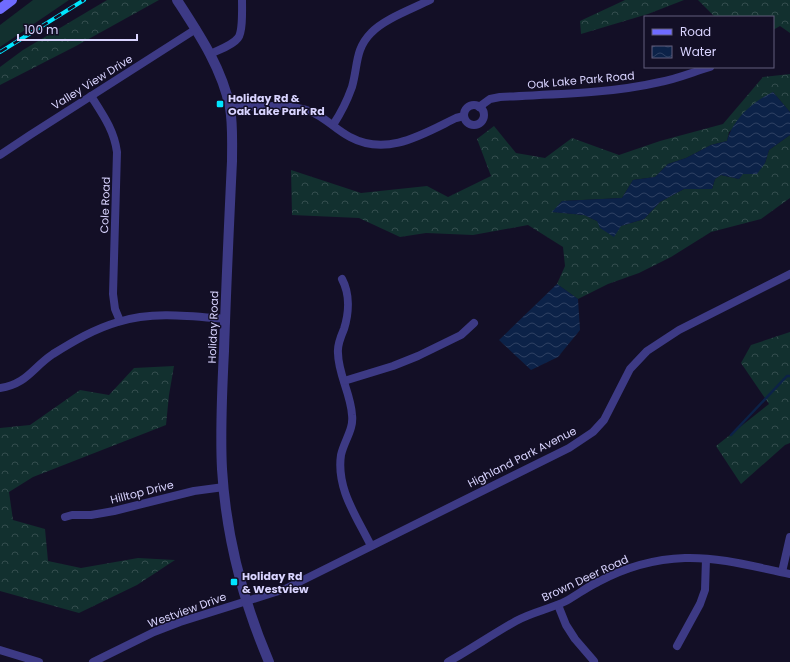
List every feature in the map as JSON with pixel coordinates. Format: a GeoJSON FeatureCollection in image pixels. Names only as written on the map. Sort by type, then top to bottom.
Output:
{"type":"FeatureCollection","features":[{"type":"Feature","properties":{"kind":"main road"},"geometry":{"type":"LineString","coordinates":[[0,9],[12,0]]}},
{"type":"Feature","properties":{"kind":"street","name":"Holiday Road"},"geometry":{"type":"LineString","coordinates":[[177,0],[210,54],[222,81],[230,108],[232,123],[232,161],[221,413],[222,468],[232,544],[246,600],[269,662]]}},
{"type":"Feature","properties":{"kind":"street"},"geometry":{"type":"LineString","coordinates":[[210,54],[238,38],[241,29],[242,0]]}},
{"type":"Feature","properties":{"kind":"street"},"geometry":{"type":"LineString","coordinates":[[333,125],[347,99],[352,85],[356,60],[364,41],[378,26],[430,0]]}},
{"type":"Feature","properties":{"kind":"street","name":"Valley View Drive"},"geometry":{"type":"LineString","coordinates":[[0,155],[196,29]]}},
{"type":"Feature","properties":{"kind":"street","name":"Oak Lake Park Road"},"geometry":{"type":"LineString","coordinates":[[230,108],[287,106],[300,108],[320,116],[351,138],[363,143],[388,145],[410,140],[456,118],[464,116],[469,107],[479,107],[490,99],[500,97],[622,89],[660,82],[707,68]]}},
{"type":"Feature","properties":{"kind":"street","name":"Cole Road"},"geometry":{"type":"LineString","coordinates":[[91,96],[112,130],[117,152],[113,294],[115,309],[120,321]]}},
{"type":"Feature","properties":{"kind":"street"},"geometry":{"type":"LineString","coordinates":[[464,116],[468,124],[478,124],[483,117],[482,111],[479,107]]}},
{"type":"Feature","properties":{"kind":"street","name":"Highland Park Avenue"},"geometry":{"type":"LineString","coordinates":[[246,600],[285,589],[575,444],[593,432],[604,420],[630,369],[647,351],[679,330],[790,274]]}},
{"type":"Feature","properties":{"kind":"street"},"geometry":{"type":"LineString","coordinates":[[342,279],[347,288],[348,306],[345,324],[337,352],[353,416],[352,426],[342,451],[340,463],[342,484],[346,496],[371,546]]}},
{"type":"Feature","properties":{"kind":"street"},"geometry":{"type":"LineString","coordinates":[[0,388],[19,383],[49,357],[85,334],[120,321],[148,316],[225,319]]}},
{"type":"Feature","properties":{"kind":"street"},"geometry":{"type":"LineString","coordinates":[[344,381],[393,366],[418,356],[461,335],[474,323]]}},
{"type":"Feature","properties":{"kind":"street","name":"Hilltop Drive"},"geometry":{"type":"LineString","coordinates":[[65,518],[72,515],[91,515],[114,511],[194,491],[224,487]]}},
{"type":"Feature","properties":{"kind":"street"},"geometry":{"type":"LineString","coordinates":[[786,573],[790,537]]}},
{"type":"Feature","properties":{"kind":"street","name":"Brown Deer Road"},"geometry":{"type":"LineString","coordinates":[[448,662],[516,621],[530,614],[558,605],[596,582],[632,568],[685,558],[733,562],[786,573]]}},
{"type":"Feature","properties":{"kind":"street"},"geometry":{"type":"LineString","coordinates":[[677,646],[700,604],[705,590],[706,559]]}},
{"type":"Feature","properties":{"kind":"street","name":"Westview Drive"},"geometry":{"type":"LineString","coordinates":[[93,662],[154,632],[246,600]]}},
{"type":"Feature","properties":{"kind":"street"},"geometry":{"type":"LineString","coordinates":[[558,605],[566,625],[575,639],[594,661]]}},
{"type":"Feature","properties":{"kind":"street"},"geometry":{"type":"LineString","coordinates":[[0,650],[39,662]]}},
{"type":"Feature","properties":{"kind":"green space"},"geometry":{"type":"Polygon","coordinates":[[[33,0],[69,0],[0,47],[0,25],[33,0]]]}},
{"type":"Feature","properties":{"kind":"green space"},"geometry":{"type":"Polygon","coordinates":[[[107,0],[159,0],[76,46],[0,85],[0,67],[23,50],[107,0]]]}},
{"type":"Feature","properties":{"kind":"green space"},"geometry":{"type":"Polygon","coordinates":[[[625,0],[684,0],[648,14],[581,34],[580,21],[625,0]]]}},
{"type":"Feature","properties":{"kind":"green space"},"geometry":{"type":"Polygon","coordinates":[[[698,0],[790,0],[790,33],[780,26],[774,29],[774,16],[714,16],[698,0]]]}},
{"type":"Feature","properties":{"kind":"green space"},"geometry":{"type":"Polygon","coordinates":[[[790,74],[790,112],[773,92],[729,132],[727,141],[711,145],[686,158],[668,164],[655,177],[633,180],[622,198],[562,201],[553,212],[584,215],[597,221],[621,226],[644,219],[660,202],[684,189],[712,189],[715,179],[721,175],[739,179],[743,173],[765,163],[769,150],[790,135],[790,198],[761,219],[711,232],[671,257],[639,273],[608,284],[578,299],[557,284],[565,266],[563,247],[528,225],[473,235],[426,233],[400,237],[359,218],[292,215],[291,170],[361,193],[427,186],[448,197],[491,176],[477,139],[494,126],[516,153],[545,158],[572,138],[619,155],[660,141],[723,124],[763,77],[790,74]]]}},
{"type":"Feature","properties":{"kind":"green space"},"geometry":{"type":"Polygon","coordinates":[[[790,332],[790,443],[785,445],[741,484],[716,446],[769,404],[741,363],[751,345],[790,332]]]}},
{"type":"Feature","properties":{"kind":"green space"},"geometry":{"type":"Polygon","coordinates":[[[174,366],[166,425],[33,477],[9,492],[13,520],[45,529],[48,561],[81,568],[138,558],[175,560],[137,585],[79,613],[0,591],[0,428],[30,425],[80,390],[109,395],[134,368],[174,366]]]}},
{"type":"Feature","properties":{"kind":"water"},"geometry":{"type":"Polygon","coordinates":[[[773,92],[790,112],[790,135],[769,150],[765,163],[757,174],[743,174],[739,179],[721,175],[715,179],[712,189],[684,189],[660,202],[644,219],[621,226],[614,237],[600,228],[597,221],[584,215],[552,212],[562,201],[622,198],[633,180],[655,177],[668,164],[686,158],[711,145],[727,141],[739,118],[758,100],[773,92]]]}},
{"type":"Feature","properties":{"kind":"water"},"geometry":{"type":"Polygon","coordinates":[[[557,284],[578,299],[580,330],[558,357],[531,370],[499,340],[557,284]]]}},
{"type":"Feature","properties":{"kind":"waterway"},"geometry":{"type":"LineString","coordinates":[[731,435],[787,376],[790,376]]}},
{"type":"Feature","properties":{"kind":"railway"},"geometry":{"type":"LineString","coordinates":[[0,52],[84,0]]}},
{"type":"Feature","properties":{"kind":"place","name":"Holiday Rd & Oak Lake Park Rd"},"geometry":{"type":"Point","coordinates":[220,104]}},
{"type":"Feature","properties":{"kind":"place","name":"Holiday Rd & Westview"},"geometry":{"type":"Point","coordinates":[234,582]}}]}
